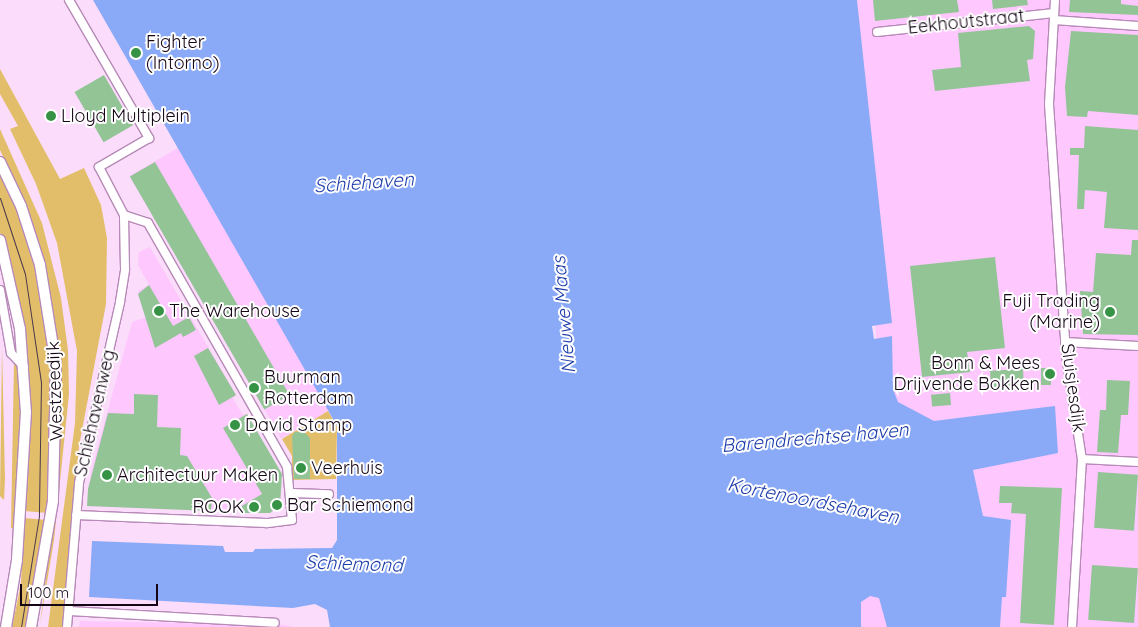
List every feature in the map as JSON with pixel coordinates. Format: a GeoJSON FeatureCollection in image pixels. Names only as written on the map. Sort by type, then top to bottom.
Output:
{"type":"FeatureCollection","features":[{"type":"Feature","properties":{"kind":"main road","name":"Westzeedijk"},"geometry":{"type":"LineString","coordinates":[[0,162],[17,196],[40,265],[56,366],[53,501],[31,627]]}},
{"type":"Feature","properties":{"kind":"main road","name":"Westzeedijk"},"geometry":{"type":"LineString","coordinates":[[0,240],[15,297],[24,367],[24,478],[17,560],[6,627]]}},
{"type":"Feature","properties":{"kind":"street"},"geometry":{"type":"LineString","coordinates":[[69,0],[149,138],[99,167],[124,215],[148,223],[287,467],[292,493],[292,520],[266,523],[76,515]]}},
{"type":"Feature","properties":{"kind":"street","name":"Sluisjesdijk"},"geometry":{"type":"LineString","coordinates":[[1055,0],[1049,104],[1065,342],[1082,459],[1072,627]]}},
{"type":"Feature","properties":{"kind":"street","name":"Eekhoutstraat"},"geometry":{"type":"LineString","coordinates":[[877,32],[1054,17],[1138,26]]}},
{"type":"Feature","properties":{"kind":"street","name":"Schiehavenweg"},"geometry":{"type":"LineString","coordinates":[[68,627],[79,482],[120,302],[125,269],[124,215]]}},
{"type":"Feature","properties":{"kind":"street","name":"Westzeedijk"},"geometry":{"type":"LineString","coordinates":[[0,290],[11,353],[24,367]]}},
{"type":"Feature","properties":{"kind":"street"},"geometry":{"type":"LineString","coordinates":[[1065,342],[1138,346]]}},
{"type":"Feature","properties":{"kind":"street"},"geometry":{"type":"LineString","coordinates":[[1082,459],[1138,462]]}},
{"type":"Feature","properties":{"kind":"street"},"geometry":{"type":"LineString","coordinates":[[292,493],[330,494]]}},
{"type":"Feature","properties":{"kind":"street"},"geometry":{"type":"LineString","coordinates":[[69,611],[275,623]]}},
{"type":"Feature","properties":{"kind":"shaded area"},"geometry":{"type":"Polygon","coordinates":[[[843,0],[1138,0],[1138,627],[851,627],[883,404],[843,0]]]}},
{"type":"Feature","properties":{"kind":"shaded area"},"geometry":{"type":"Polygon","coordinates":[[[0,69],[60,179],[84,168],[101,205],[107,238],[106,304],[79,446],[64,627],[48,627],[75,423],[77,351],[57,243],[36,184],[10,129],[18,126],[0,94],[0,69]]]}},
{"type":"Feature","properties":{"kind":"shaded area"},"geometry":{"type":"Polygon","coordinates":[[[0,129],[42,223],[61,298],[68,350],[69,394],[54,540],[40,624],[56,499],[60,372],[43,264],[22,197],[0,150],[0,129]]]}},
{"type":"Feature","properties":{"kind":"shaded area"},"geometry":{"type":"Polygon","coordinates":[[[178,148],[330,410],[281,438],[130,176],[178,148]]]}},
{"type":"Feature","properties":{"kind":"shaded area"},"geometry":{"type":"Polygon","coordinates":[[[0,171],[15,200],[41,283],[52,357],[48,513],[24,511],[29,408],[0,232],[0,171]]]}},
{"type":"Feature","properties":{"kind":"shaded area"},"geometry":{"type":"Polygon","coordinates":[[[150,247],[236,395],[233,398],[238,407],[243,415],[247,414],[281,473],[281,500],[275,511],[87,506],[91,472],[132,322],[147,317],[138,291],[149,285],[138,265],[139,252],[150,247]]]}},
{"type":"Feature","properties":{"kind":"shaded area"},"geometry":{"type":"Polygon","coordinates":[[[2,347],[5,479],[4,500],[0,496],[2,347]]]}},
{"type":"Feature","properties":{"kind":"shaded area"},"geometry":{"type":"Polygon","coordinates":[[[14,362],[20,368],[21,412],[14,529],[11,528],[14,362]]]}},
{"type":"Feature","properties":{"kind":"shaded area"},"geometry":{"type":"Polygon","coordinates":[[[328,411],[337,426],[336,479],[292,480],[292,456],[282,439],[328,411]]]}},
{"type":"Feature","properties":{"kind":"shaded area"},"geometry":{"type":"Polygon","coordinates":[[[24,518],[47,520],[26,627],[12,627],[21,583],[24,518]]]}},
{"type":"Feature","properties":{"kind":"shaded area"},"geometry":{"type":"Polygon","coordinates":[[[80,621],[284,625],[293,627],[79,627],[80,621]]]}},
{"type":"Feature","properties":{"kind":"water"},"geometry":{"type":"Polygon","coordinates":[[[93,0],[857,0],[892,323],[872,326],[874,339],[892,336],[893,389],[898,402],[934,421],[1055,406],[1058,453],[973,470],[983,516],[1011,520],[1006,597],[1002,597],[1000,627],[887,627],[879,598],[870,596],[861,602],[861,627],[330,627],[327,610],[315,604],[293,608],[89,597],[92,541],[223,546],[225,552],[253,552],[255,549],[332,548],[337,540],[337,426],[93,0]]]}},
{"type":"Feature","properties":{"kind":"building"},"geometry":{"type":"Polygon","coordinates":[[[873,0],[957,0],[959,12],[875,21],[873,0]]]}},
{"type":"Feature","properties":{"kind":"building"},"geometry":{"type":"Polygon","coordinates":[[[992,0],[1027,0],[1028,5],[993,9],[992,0]]]}},
{"type":"Feature","properties":{"kind":"building"},"geometry":{"type":"Polygon","coordinates":[[[1070,0],[1121,0],[1121,4],[1138,6],[1138,15],[1069,12],[1070,0]]]}},
{"type":"Feature","properties":{"kind":"building"},"geometry":{"type":"Polygon","coordinates":[[[1029,26],[1035,31],[1033,59],[1027,60],[1030,81],[935,91],[932,70],[961,67],[958,33],[1029,26]]]}},
{"type":"Feature","properties":{"kind":"building"},"geometry":{"type":"Polygon","coordinates":[[[1071,31],[1138,35],[1138,115],[1088,111],[1087,117],[1067,116],[1065,87],[1071,31]]]}},
{"type":"Feature","properties":{"kind":"building"},"geometry":{"type":"Polygon","coordinates":[[[104,75],[133,125],[104,142],[75,92],[104,75]]]}},
{"type":"Feature","properties":{"kind":"building"},"geometry":{"type":"Polygon","coordinates":[[[1085,126],[1138,130],[1138,230],[1104,228],[1107,192],[1085,190],[1084,209],[1077,209],[1079,155],[1070,155],[1070,148],[1084,148],[1085,126]]]}},
{"type":"Feature","properties":{"kind":"building"},"geometry":{"type":"Polygon","coordinates":[[[155,162],[290,395],[264,409],[130,176],[155,162]]]}},
{"type":"Feature","properties":{"kind":"building","name":"Fuji Trading (Marine)"},"geometry":{"type":"Polygon","coordinates":[[[1132,240],[1138,240],[1138,335],[1083,334],[1080,291],[1093,292],[1096,253],[1131,255],[1132,240]]]}},
{"type":"Feature","properties":{"kind":"building"},"geometry":{"type":"Polygon","coordinates":[[[995,257],[1005,348],[967,352],[970,372],[922,377],[910,266],[995,257]]]}},
{"type":"Feature","properties":{"kind":"building"},"geometry":{"type":"Polygon","coordinates":[[[149,285],[173,326],[189,317],[196,330],[183,337],[181,333],[155,348],[138,294],[149,285]]]}},
{"type":"Feature","properties":{"kind":"building"},"geometry":{"type":"Polygon","coordinates":[[[208,348],[236,395],[219,405],[194,356],[208,348]]]}},
{"type":"Feature","properties":{"kind":"building"},"geometry":{"type":"Polygon","coordinates":[[[1041,368],[1051,368],[1051,385],[1041,385],[1041,368]]]}},
{"type":"Feature","properties":{"kind":"building"},"geometry":{"type":"Polygon","coordinates":[[[1023,369],[1024,386],[991,388],[990,371],[1023,369]]]}},
{"type":"Feature","properties":{"kind":"building"},"geometry":{"type":"Polygon","coordinates":[[[1107,380],[1130,381],[1128,415],[1121,415],[1118,453],[1097,452],[1100,410],[1106,410],[1107,380]]]}},
{"type":"Feature","properties":{"kind":"building"},"geometry":{"type":"Polygon","coordinates":[[[950,393],[951,405],[932,407],[931,395],[950,393]]]}},
{"type":"Feature","properties":{"kind":"building"},"geometry":{"type":"Polygon","coordinates":[[[134,394],[158,395],[157,427],[181,428],[180,455],[187,456],[212,498],[211,511],[87,506],[88,489],[108,413],[134,414],[134,394]]]}},
{"type":"Feature","properties":{"kind":"building"},"geometry":{"type":"Polygon","coordinates":[[[247,414],[282,474],[280,505],[270,513],[242,513],[242,506],[262,494],[223,428],[247,414]]]}},
{"type":"Feature","properties":{"kind":"building","name":"Veerhuis"},"geometry":{"type":"Polygon","coordinates":[[[295,432],[304,432],[310,438],[310,479],[294,479],[292,436],[295,432]]]}},
{"type":"Feature","properties":{"kind":"building"},"geometry":{"type":"Polygon","coordinates":[[[1098,472],[1138,475],[1134,531],[1094,528],[1098,472]]]}},
{"type":"Feature","properties":{"kind":"building"},"geometry":{"type":"Polygon","coordinates":[[[1000,486],[1062,488],[1054,625],[1020,623],[1026,514],[1011,513],[1012,503],[999,503],[1000,486]]]}},
{"type":"Feature","properties":{"kind":"building"},"geometry":{"type":"Polygon","coordinates":[[[1092,565],[1138,568],[1134,623],[1088,620],[1092,565]]]}},
{"type":"Feature","properties":{"kind":"tram line"},"geometry":{"type":"LineString","coordinates":[[0,198],[25,274],[41,382],[39,516],[21,627]]}},
{"type":"Feature","properties":{"kind":"place","name":"Fighter (Intorno)"},"geometry":{"type":"Point","coordinates":[136,53]}},
{"type":"Feature","properties":{"kind":"place","name":"Lloyd Multiplein"},"geometry":{"type":"Point","coordinates":[51,116]}},
{"type":"Feature","properties":{"kind":"place","name":"The Warehouse"},"geometry":{"type":"Point","coordinates":[159,311]}},
{"type":"Feature","properties":{"kind":"place","name":"Fuji Trading (Marine)"},"geometry":{"type":"Point","coordinates":[1110,312]}},
{"type":"Feature","properties":{"kind":"place","name":"Bonn & Mees Drijvende Bokken"},"geometry":{"type":"Point","coordinates":[1050,374]}},
{"type":"Feature","properties":{"kind":"place","name":"Buurman Rotterdam"},"geometry":{"type":"Point","coordinates":[254,388]}},
{"type":"Feature","properties":{"kind":"place","name":"David Stamp"},"geometry":{"type":"Point","coordinates":[235,425]}},
{"type":"Feature","properties":{"kind":"place","name":"Veerhuis"},"geometry":{"type":"Point","coordinates":[301,468]}},
{"type":"Feature","properties":{"kind":"place","name":"Architectuur Maken"},"geometry":{"type":"Point","coordinates":[107,475]}},
{"type":"Feature","properties":{"kind":"place","name":"Bar Schiemond"},"geometry":{"type":"Point","coordinates":[277,505]}},
{"type":"Feature","properties":{"kind":"place","name":"ROOK"},"geometry":{"type":"Point","coordinates":[254,507]}},
{"type":"Feature","properties":{"kind":"water label","name":"Schiehaven"},"geometry":{"type":"Point","coordinates":[364,183]}},
{"type":"Feature","properties":{"kind":"water label","name":"Nieuwe Maas"},"geometry":{"type":"Point","coordinates":[564,315]}},
{"type":"Feature","properties":{"kind":"water label","name":"Barendrechtse haven"},"geometry":{"type":"Point","coordinates":[815,438]}},
{"type":"Feature","properties":{"kind":"water label","name":"Kortenoordsehaven"},"geometry":{"type":"Point","coordinates":[813,501]}},
{"type":"Feature","properties":{"kind":"water label","name":"Schiemond"},"geometry":{"type":"Point","coordinates":[354,564]}}]}
